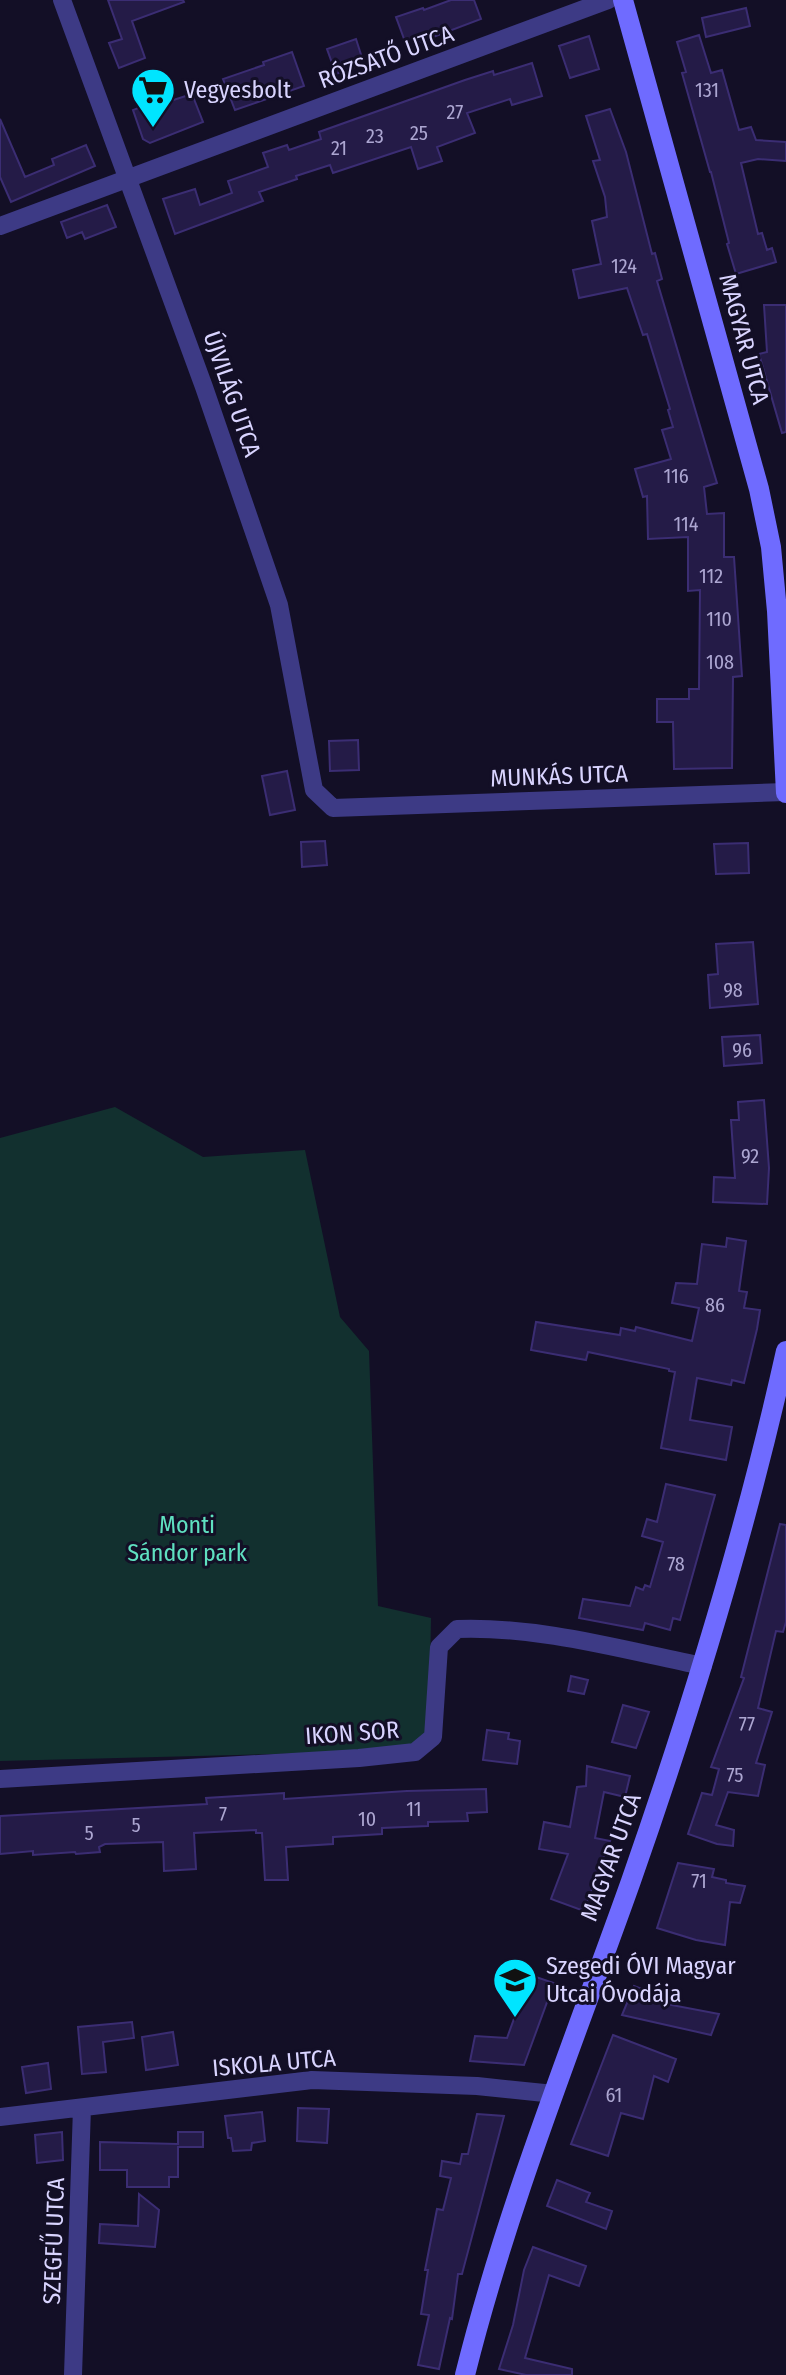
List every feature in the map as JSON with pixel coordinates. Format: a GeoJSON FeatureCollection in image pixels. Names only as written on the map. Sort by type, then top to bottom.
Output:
{"type":"FeatureCollection","features":[{"type":"Feature","properties":{"kind":"street","name":"ÚJVILÁG UTCA"},"geometry":{"type":"LineString","coordinates":[[62,0],[204,387],[279,605],[314,790],[333,808]]}},
{"type":"Feature","properties":{"kind":"street","name":"RÓZSATŐ UTCA"},"geometry":{"type":"LineString","coordinates":[[0,226],[608,0]]}},
{"type":"Feature","properties":{"kind":"street","name":"MAGYAR UTCA"},"geometry":{"type":"LineString","coordinates":[[623,0],[759,489],[771,547],[786,793]]}},
{"type":"Feature","properties":{"kind":"street","name":"MUNKÁS UTCA"},"geometry":{"type":"LineString","coordinates":[[333,808],[786,793]]}},
{"type":"Feature","properties":{"kind":"street","name":"MAGYAR UTCA"},"geometry":{"type":"LineString","coordinates":[[465,2375],[495,2265],[703,1666],[750,1500],[786,1351]]}},
{"type":"Feature","properties":{"kind":"street","name":"IKON SOR"},"geometry":{"type":"LineString","coordinates":[[0,1779],[415,1752],[433,1737],[439,1647],[457,1629],[484,1628],[541,1634],[703,1666]]}},
{"type":"Feature","properties":{"kind":"street","name":"ISKOLA UTCA"},"geometry":{"type":"LineString","coordinates":[[0,2117],[312,2080],[477,2086],[554,2094]]}},
{"type":"Feature","properties":{"kind":"street","name":"SZEGFŰ UTCA"},"geometry":{"type":"LineString","coordinates":[[73,2375],[82,2108]]}},
{"type":"Feature","properties":{"kind":"green space","name":"Monti Sándor park"},"geometry":{"type":"Polygon","coordinates":[[[115,1107],[203,1157],[305,1150],[340,1317],[369,1351],[378,1606],[431,1618],[429,1728],[415,1744],[393,1751],[0,1761],[0,1138],[115,1107]]]}},
{"type":"Feature","properties":{"kind":"building"},"geometry":{"type":"Polygon","coordinates":[[[108,0],[184,2],[132,21],[145,58],[119,68],[109,43],[122,39],[108,0]]]}},
{"type":"Feature","properties":{"kind":"building"},"geometry":{"type":"Polygon","coordinates":[[[451,0],[474,0],[481,19],[407,47],[396,17],[451,0]]]}},
{"type":"Feature","properties":{"kind":"building"},"geometry":{"type":"Polygon","coordinates":[[[746,8],[750,26],[706,37],[702,18],[746,8]]]}},
{"type":"Feature","properties":{"kind":"building"},"geometry":{"type":"Polygon","coordinates":[[[699,35],[711,73],[722,70],[739,130],[751,127],[756,140],[786,142],[786,161],[758,159],[741,163],[758,234],[762,233],[767,250],[772,248],[776,262],[736,274],[682,73],[686,72],[677,42],[699,35]]]}},
{"type":"Feature","properties":{"kind":"building"},"geometry":{"type":"Polygon","coordinates":[[[589,36],[599,69],[570,78],[559,46],[589,36]]]}},
{"type":"Feature","properties":{"kind":"building"},"geometry":{"type":"Polygon","coordinates":[[[356,39],[364,64],[336,74],[327,49],[356,39]]]}},
{"type":"Feature","properties":{"kind":"building"},"geometry":{"type":"Polygon","coordinates":[[[292,52],[304,86],[235,110],[223,79],[292,52]]]}},
{"type":"Feature","properties":{"kind":"building"},"geometry":{"type":"Polygon","coordinates":[[[532,63],[542,96],[512,105],[510,99],[467,113],[475,133],[437,147],[442,161],[418,169],[411,147],[333,173],[330,165],[259,192],[263,201],[175,234],[163,199],[195,189],[200,205],[232,193],[228,181],[268,167],[263,153],[287,145],[289,150],[321,139],[319,132],[465,80],[532,63]]]}},
{"type":"Feature","properties":{"kind":"building"},"geometry":{"type":"Polygon","coordinates":[[[192,94],[203,122],[150,143],[143,139],[133,110],[162,99],[164,103],[192,94]]]}},
{"type":"Feature","properties":{"kind":"building"},"geometry":{"type":"Polygon","coordinates":[[[610,109],[626,152],[652,254],[655,253],[662,279],[657,281],[717,483],[704,487],[707,514],[724,513],[724,557],[734,557],[742,676],[733,677],[732,768],[674,769],[673,722],[657,722],[657,699],[689,699],[689,689],[699,689],[700,590],[688,591],[688,537],[648,539],[647,496],[643,497],[635,469],[671,459],[662,430],[673,427],[670,409],[647,334],[643,335],[627,288],[579,298],[573,270],[601,264],[592,221],[607,217],[605,197],[593,161],[600,160],[586,116],[610,109]]]}},
{"type":"Feature","properties":{"kind":"building"},"geometry":{"type":"Polygon","coordinates":[[[0,119],[25,177],[54,165],[52,159],[86,145],[95,166],[11,202],[0,177],[0,119]]]}},
{"type":"Feature","properties":{"kind":"building"},"geometry":{"type":"Polygon","coordinates":[[[107,205],[116,227],[85,239],[82,232],[67,238],[61,222],[107,205]]]}},
{"type":"Feature","properties":{"kind":"building"},"geometry":{"type":"Polygon","coordinates":[[[764,305],[786,305],[786,432],[782,433],[759,354],[767,352],[764,305]]]}},
{"type":"Feature","properties":{"kind":"building"},"geometry":{"type":"Polygon","coordinates":[[[358,740],[359,770],[330,771],[329,741],[358,740]]]}},
{"type":"Feature","properties":{"kind":"building"},"geometry":{"type":"Polygon","coordinates":[[[287,771],[295,810],[270,815],[262,776],[287,771]]]}},
{"type":"Feature","properties":{"kind":"building"},"geometry":{"type":"Polygon","coordinates":[[[325,841],[327,865],[302,867],[301,842],[325,841]]]}},
{"type":"Feature","properties":{"kind":"building"},"geometry":{"type":"Polygon","coordinates":[[[748,843],[749,873],[716,874],[714,844],[748,843]]]}},
{"type":"Feature","properties":{"kind":"building"},"geometry":{"type":"Polygon","coordinates":[[[753,942],[758,1004],[710,1008],[708,975],[718,974],[716,944],[753,942]]]}},
{"type":"Feature","properties":{"kind":"building"},"geometry":{"type":"Polygon","coordinates":[[[760,1035],[762,1063],[724,1066],[722,1037],[760,1035]]]}},
{"type":"Feature","properties":{"kind":"building"},"geometry":{"type":"Polygon","coordinates":[[[764,1100],[769,1168],[767,1204],[713,1202],[714,1177],[735,1178],[731,1120],[739,1120],[738,1102],[764,1100]]]}},
{"type":"Feature","properties":{"kind":"building"},"geometry":{"type":"Polygon","coordinates":[[[727,1238],[746,1241],[739,1291],[747,1292],[744,1308],[760,1310],[757,1329],[744,1383],[732,1380],[731,1385],[697,1378],[690,1420],[732,1427],[726,1460],[661,1448],[675,1372],[588,1352],[586,1360],[531,1350],[536,1322],[620,1335],[621,1328],[635,1331],[636,1327],[692,1341],[699,1308],[672,1303],[676,1283],[697,1284],[702,1244],[726,1247],[727,1238]]]}},
{"type":"Feature","properties":{"kind":"building"},"geometry":{"type":"Polygon","coordinates":[[[666,1484],[715,1495],[680,1620],[673,1618],[670,1630],[645,1623],[643,1630],[579,1618],[583,1599],[630,1606],[636,1587],[643,1590],[645,1585],[650,1587],[663,1542],[642,1536],[647,1519],[657,1522],[666,1484]]]}},
{"type":"Feature","properties":{"kind":"building"},"geometry":{"type":"Polygon","coordinates":[[[780,1524],[786,1525],[786,1622],[783,1632],[776,1631],[758,1708],[772,1712],[756,1763],[765,1765],[758,1796],[728,1792],[716,1825],[734,1830],[733,1846],[717,1844],[688,1834],[702,1793],[712,1795],[719,1769],[711,1767],[744,1678],[741,1677],[780,1524]]]}},
{"type":"Feature","properties":{"kind":"building"},"geometry":{"type":"Polygon","coordinates":[[[571,1676],[588,1680],[584,1694],[568,1691],[571,1676]]]}},
{"type":"Feature","properties":{"kind":"building"},"geometry":{"type":"Polygon","coordinates":[[[623,1705],[649,1712],[636,1748],[612,1742],[623,1705]]]}},
{"type":"Feature","properties":{"kind":"building"},"geometry":{"type":"Polygon","coordinates":[[[487,1730],[509,1733],[508,1739],[520,1741],[517,1764],[483,1760],[487,1730]]]}},
{"type":"Feature","properties":{"kind":"building"},"geometry":{"type":"Polygon","coordinates":[[[587,1766],[630,1776],[625,1797],[604,1792],[595,1838],[610,1841],[584,1911],[551,1899],[568,1854],[539,1849],[544,1822],[570,1827],[577,1787],[586,1786],[587,1766]]]}},
{"type":"Feature","properties":{"kind":"building"},"geometry":{"type":"Polygon","coordinates":[[[486,1789],[487,1812],[467,1813],[468,1821],[382,1828],[382,1834],[333,1837],[333,1844],[286,1847],[288,1880],[265,1880],[262,1833],[256,1833],[256,1830],[194,1833],[196,1869],[164,1871],[163,1842],[105,1844],[99,1847],[100,1852],[76,1854],[33,1855],[33,1851],[0,1854],[0,1816],[207,1804],[206,1798],[284,1793],[284,1799],[486,1789]]]}},
{"type":"Feature","properties":{"kind":"building"},"geometry":{"type":"Polygon","coordinates":[[[678,1863],[714,1869],[712,1877],[745,1886],[740,1903],[730,1902],[725,1945],[657,1928],[678,1863]]]}},
{"type":"Feature","properties":{"kind":"building"},"geometry":{"type":"Polygon","coordinates":[[[530,1975],[554,1983],[524,2065],[470,2061],[475,2036],[507,2038],[530,1975]]]}},
{"type":"Feature","properties":{"kind":"building"},"geometry":{"type":"Polygon","coordinates":[[[634,1986],[663,1997],[661,2003],[719,2014],[711,2035],[622,2015],[634,1986]]]}},
{"type":"Feature","properties":{"kind":"building"},"geometry":{"type":"Polygon","coordinates":[[[132,2022],[134,2038],[103,2042],[106,2072],[82,2074],[78,2027],[132,2022]]]}},
{"type":"Feature","properties":{"kind":"building"},"geometry":{"type":"Polygon","coordinates":[[[173,2032],[178,2065],[146,2070],[142,2037],[173,2032]]]}},
{"type":"Feature","properties":{"kind":"building"},"geometry":{"type":"Polygon","coordinates":[[[613,2035],[676,2059],[668,2082],[654,2076],[643,2119],[621,2113],[608,2156],[571,2144],[613,2035]]]}},
{"type":"Feature","properties":{"kind":"building"},"geometry":{"type":"Polygon","coordinates":[[[48,2063],[51,2089],[26,2093],[22,2067],[48,2063]]]}},
{"type":"Feature","properties":{"kind":"building"},"geometry":{"type":"Polygon","coordinates":[[[298,2108],[329,2109],[327,2143],[297,2141],[298,2108]]]}},
{"type":"Feature","properties":{"kind":"building"},"geometry":{"type":"Polygon","coordinates":[[[262,2112],[265,2141],[252,2143],[251,2150],[233,2151],[225,2116],[262,2112]]]}},
{"type":"Feature","properties":{"kind":"building"},"geometry":{"type":"Polygon","coordinates":[[[477,2114],[504,2116],[462,2274],[458,2274],[452,2319],[439,2369],[418,2365],[429,2315],[421,2314],[428,2270],[425,2270],[437,2209],[443,2210],[451,2178],[440,2176],[442,2161],[460,2164],[462,2154],[468,2154],[477,2114]]]}},
{"type":"Feature","properties":{"kind":"building"},"geometry":{"type":"Polygon","coordinates":[[[62,2132],[63,2160],[37,2163],[35,2135],[62,2132]]]}},
{"type":"Feature","properties":{"kind":"building"},"geometry":{"type":"Polygon","coordinates":[[[178,2132],[203,2132],[203,2147],[178,2147],[178,2177],[169,2177],[169,2187],[127,2187],[127,2170],[100,2170],[100,2142],[178,2144],[178,2132]]]}},
{"type":"Feature","properties":{"kind":"building"},"geometry":{"type":"Polygon","coordinates":[[[557,2180],[590,2193],[586,2202],[612,2211],[606,2229],[547,2206],[557,2180]]]}},
{"type":"Feature","properties":{"kind":"building"},"geometry":{"type":"Polygon","coordinates":[[[139,2194],[159,2210],[155,2247],[99,2243],[100,2224],[138,2226],[139,2194]]]}},
{"type":"Feature","properties":{"kind":"building"},"geometry":{"type":"Polygon","coordinates":[[[533,2247],[586,2266],[579,2286],[549,2275],[525,2358],[572,2369],[572,2375],[526,2375],[499,2369],[513,2325],[524,2270],[533,2247]]]}},
{"type":"Feature","properties":{"kind":"place","name":"Vegyesbolt"},"geometry":{"type":"Point","coordinates":[153,129]}},
{"type":"Feature","properties":{"kind":"place","name":"Szegedi ÓVI Magyar Utcai Óvodája"},"geometry":{"type":"Point","coordinates":[515,2019]}}]}
